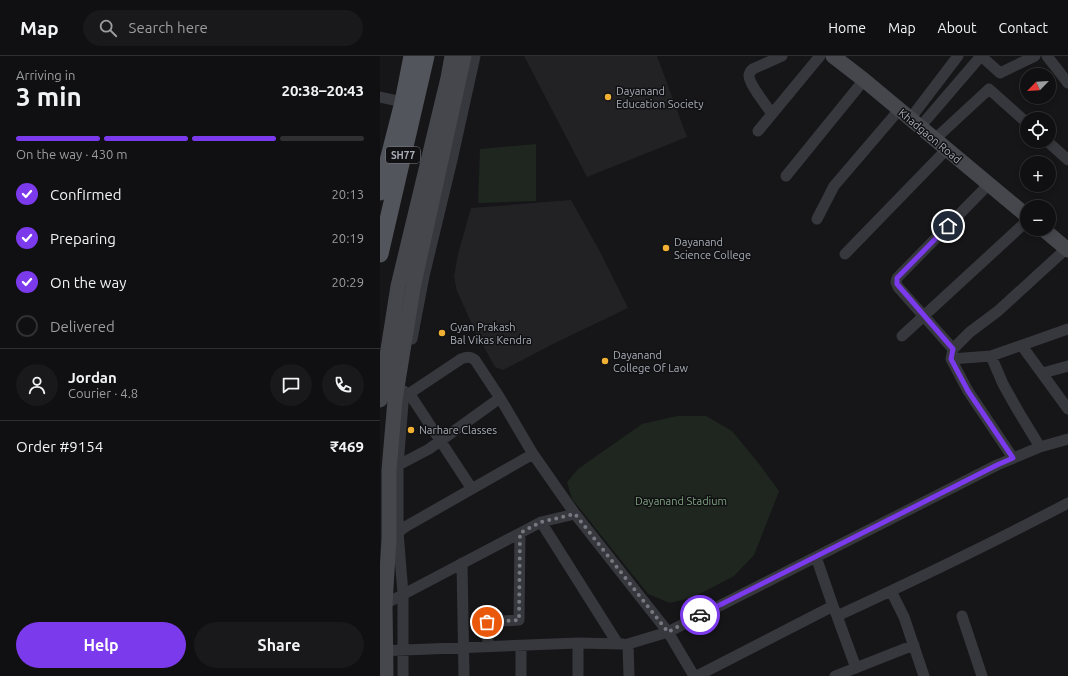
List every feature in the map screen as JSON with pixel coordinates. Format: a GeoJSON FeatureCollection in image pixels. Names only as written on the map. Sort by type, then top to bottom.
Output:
{"type":"FeatureCollection","features":[{"type":"Feature","properties":{"kind":"main road","name":"SH77"},"geometry":{"type":"LineString","coordinates":[[380,192],[403,102],[412,56]]}},
{"type":"Feature","properties":{"kind":"main road","name":"SH77"},"geometry":{"type":"LineString","coordinates":[[380,254],[426,56]]}},
{"type":"Feature","properties":{"kind":"street"},"geometry":{"type":"LineString","coordinates":[[452,56],[411,266],[413,288],[403,397],[440,441],[472,489]]}},
{"type":"Feature","properties":{"kind":"street"},"geometry":{"type":"LineString","coordinates":[[380,400],[398,286],[411,266],[464,56]]}},
{"type":"Feature","properties":{"kind":"street"},"geometry":{"type":"LineString","coordinates":[[386,676],[383,651],[385,604],[394,536],[394,468],[403,397],[411,343],[424,276],[475,56]]}},
{"type":"Feature","properties":{"kind":"street"},"geometry":{"type":"LineString","coordinates":[[772,114],[754,88],[749,77],[749,73],[752,70],[782,56]]}},
{"type":"Feature","properties":{"kind":"street"},"geometry":{"type":"LineString","coordinates":[[758,131],[820,56]]}},
{"type":"Feature","properties":{"kind":"street","name":"Khadgaon Road"},"geometry":{"type":"LineString","coordinates":[[833,56],[1020,210]]}},
{"type":"Feature","properties":{"kind":"street"},"geometry":{"type":"LineString","coordinates":[[817,219],[834,186],[981,56],[1000,73],[1035,56]]}},
{"type":"Feature","properties":{"kind":"street"},"geometry":{"type":"LineString","coordinates":[[1047,56],[1068,83]]}},
{"type":"Feature","properties":{"kind":"street"},"geometry":{"type":"LineString","coordinates":[[910,119],[953,58]]}},
{"type":"Feature","properties":{"kind":"street"},"geometry":{"type":"LineString","coordinates":[[786,176],[864,80]]}},
{"type":"Feature","properties":{"kind":"street"},"geometry":{"type":"LineString","coordinates":[[935,140],[989,89],[1020,117]]}},
{"type":"Feature","properties":{"kind":"street"},"geometry":{"type":"LineString","coordinates":[[380,97],[403,102]]}},
{"type":"Feature","properties":{"kind":"street"},"geometry":{"type":"LineString","coordinates":[[1055,148],[1068,160]]}},
{"type":"Feature","properties":{"kind":"street"},"geometry":{"type":"LineString","coordinates":[[845,254],[947,149]]}},
{"type":"Feature","properties":{"kind":"street"},"geometry":{"type":"LineString","coordinates":[[989,184],[897,278],[896,282],[898,287],[924,316],[952,354],[968,391],[1013,458]]}},
{"type":"Feature","properties":{"kind":"street"},"geometry":{"type":"LineString","coordinates":[[902,336],[1020,227]]}},
{"type":"Feature","properties":{"kind":"street"},"geometry":{"type":"LineString","coordinates":[[952,354],[970,332],[998,311],[1067,249],[1051,236]]}},
{"type":"Feature","properties":{"kind":"street"},"geometry":{"type":"LineString","coordinates":[[952,354],[991,356],[1068,329]]}},
{"type":"Feature","properties":{"kind":"street"},"geometry":{"type":"LineString","coordinates":[[1022,346],[1066,403]]}},
{"type":"Feature","properties":{"kind":"street"},"geometry":{"type":"LineString","coordinates":[[991,356],[1003,384],[1040,446]]}},
{"type":"Feature","properties":{"kind":"street"},"geometry":{"type":"LineString","coordinates":[[403,397],[461,359],[465,357],[472,357],[500,398],[533,454],[575,514],[668,632],[695,676],[835,611],[891,591],[1037,520],[1068,503]]}},
{"type":"Feature","properties":{"kind":"street"},"geometry":{"type":"LineString","coordinates":[[1043,373],[1068,366]]}},
{"type":"Feature","properties":{"kind":"street"},"geometry":{"type":"LineString","coordinates":[[394,468],[429,449],[500,398]]}},
{"type":"Feature","properties":{"kind":"street"},"geometry":{"type":"LineString","coordinates":[[383,651],[578,643],[623,644],[668,632],[990,468],[1040,446],[1068,439]]}},
{"type":"Feature","properties":{"kind":"street"},"geometry":{"type":"LineString","coordinates":[[394,536],[404,527],[533,454]]}},
{"type":"Feature","properties":{"kind":"street"},"geometry":{"type":"LineString","coordinates":[[385,604],[541,522],[575,514]]}},
{"type":"Feature","properties":{"kind":"street"},"geometry":{"type":"LineString","coordinates":[[541,522],[623,644],[629,676]]}},
{"type":"Feature","properties":{"kind":"street"},"geometry":{"type":"LineString","coordinates":[[488,646],[487,622],[519,620],[520,533]]}},
{"type":"Feature","properties":{"kind":"street"},"geometry":{"type":"LineString","coordinates":[[394,536],[403,594],[403,676]]}},
{"type":"Feature","properties":{"kind":"street"},"geometry":{"type":"LineString","coordinates":[[816,557],[856,668]]}},
{"type":"Feature","properties":{"kind":"street"},"geometry":{"type":"LineString","coordinates":[[462,563],[464,676]]}},
{"type":"Feature","properties":{"kind":"street"},"geometry":{"type":"LineString","coordinates":[[891,591],[904,617],[924,676]]}},
{"type":"Feature","properties":{"kind":"street"},"geometry":{"type":"LineString","coordinates":[[962,616],[982,676]]}},
{"type":"Feature","properties":{"kind":"street"},"geometry":{"type":"LineString","coordinates":[[578,643],[578,676]]}},
{"type":"Feature","properties":{"kind":"street"},"geometry":{"type":"LineString","coordinates":[[835,676],[914,645]]}},
{"type":"Feature","properties":{"kind":"street"},"geometry":{"type":"LineString","coordinates":[[521,646],[521,676]]}},
{"type":"Feature","properties":{"kind":"shaded area","name":"Dayanand Education Society"},"geometry":{"type":"Polygon","coordinates":[[[524,56],[657,56],[687,137],[587,177],[524,56]]]}},
{"type":"Feature","properties":{"kind":"shaded area"},"geometry":{"type":"Polygon","coordinates":[[[571,200],[599,250],[628,308],[503,370],[495,367],[475,331],[457,291],[454,277],[458,254],[471,208],[571,200]]]}},
{"type":"Feature","properties":{"kind":"green space"},"geometry":{"type":"Polygon","coordinates":[[[536,144],[536,201],[478,203],[480,149],[536,144]]]}},
{"type":"Feature","properties":{"kind":"green space","name":"Dayanand Stadium"},"geometry":{"type":"Polygon","coordinates":[[[677,416],[706,416],[732,431],[779,491],[754,555],[734,576],[694,597],[670,603],[648,594],[572,499],[567,482],[578,469],[642,424],[677,416]]]}},
{"type":"Feature","properties":{"kind":"way so far"},"geometry":{"type":"LineString","coordinates":[[487,622],[519,620],[520,533],[541,522],[575,514],[668,632],[700,615]]}},
{"type":"Feature","properties":{"kind":"place","name":"Dayanand Education Society"},"geometry":{"type":"Point","coordinates":[608,97]}},
{"type":"Feature","properties":{"kind":"place","name":"Dayanand Science College"},"geometry":{"type":"Point","coordinates":[666,248]}},
{"type":"Feature","properties":{"kind":"place","name":"Gyan Prakash Bal Vikas Kendra"},"geometry":{"type":"Point","coordinates":[442,333]}},
{"type":"Feature","properties":{"kind":"place","name":"Dayanand College Of Law"},"geometry":{"type":"Point","coordinates":[605,361]}},
{"type":"Feature","properties":{"kind":"place","name":"Narhare Classes"},"geometry":{"type":"Point","coordinates":[411,430]}},
{"type":"Feature","properties":{"kind":"route"},"geometry":{"type":"LineString","coordinates":[[700,615],[1013,458],[968,391],[951,359],[953,349],[898,287],[896,282],[897,278],[948,226]]}}]}
